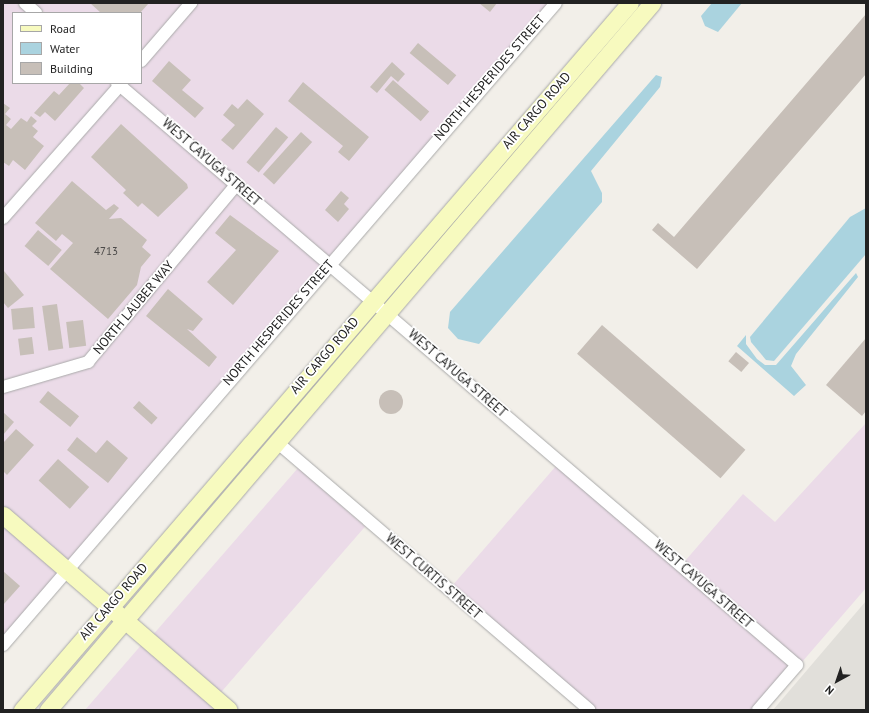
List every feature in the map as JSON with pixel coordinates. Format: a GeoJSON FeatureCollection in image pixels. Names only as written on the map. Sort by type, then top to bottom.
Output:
{"type":"FeatureCollection","features":[{"type":"Feature","properties":{"kind":"street"},"geometry":{"type":"LineString","coordinates":[[25,3],[35,12]]}},
{"type":"Feature","properties":{"kind":"street"},"geometry":{"type":"LineString","coordinates":[[142,60],[191,3]]}},
{"type":"Feature","properties":{"kind":"street","name":"NORTH HESPERIDES STREET"},"geometry":{"type":"LineString","coordinates":[[3,645],[556,3]]}},
{"type":"Feature","properties":{"kind":"street","name":"AIR CARGO ROAD"},"geometry":{"type":"LineString","coordinates":[[22,710],[372,301],[630,3]]}},
{"type":"Feature","properties":{"kind":"street","name":"AIR CARGO ROAD"},"geometry":{"type":"LineString","coordinates":[[48,710],[388,314],[647,5]]}},
{"type":"Feature","properties":{"kind":"street"},"geometry":{"type":"LineString","coordinates":[[3,218],[120,84]]}},
{"type":"Feature","properties":{"kind":"street","name":"WEST CAYUGA STREET"},"geometry":{"type":"LineString","coordinates":[[120,84],[797,665],[758,710]]}},
{"type":"Feature","properties":{"kind":"street","name":"NORTH LAUBER WAY"},"geometry":{"type":"LineString","coordinates":[[3,387],[88,362],[236,185]]}},
{"type":"Feature","properties":{"kind":"street","name":"WEST CURTIS STREET"},"geometry":{"type":"LineString","coordinates":[[278,443],[589,710]]}},
{"type":"Feature","properties":{"kind":"street"},"geometry":{"type":"LineString","coordinates":[[3,515],[229,710]]}},
{"type":"Feature","properties":{"kind":"shaded area"},"geometry":{"type":"Polygon","coordinates":[[[3,3],[16,3],[27,12],[12,12],[12,84],[110,84],[112,86],[3,211],[3,3]]]}},
{"type":"Feature","properties":{"kind":"shaded area"},"geometry":{"type":"Polygon","coordinates":[[[33,3],[185,3],[142,52],[142,12],[44,12],[33,3]]]}},
{"type":"Feature","properties":{"kind":"shaded area"},"geometry":{"type":"Polygon","coordinates":[[[198,3],[549,3],[329,257],[127,84],[142,84],[142,67],[198,3]]]}},
{"type":"Feature","properties":{"kind":"shaded area"},"geometry":{"type":"Polygon","coordinates":[[[120,93],[229,186],[85,358],[3,382],[3,226],[120,93]]]}},
{"type":"Feature","properties":{"kind":"shaded area"},"geometry":{"type":"Polygon","coordinates":[[[236,193],[322,265],[67,563],[3,508],[3,393],[89,368],[236,193]]]}},
{"type":"Feature","properties":{"kind":"shaded area"},"geometry":{"type":"Polygon","coordinates":[[[866,423],[866,588],[802,662],[685,561],[743,494],[775,522],[866,423]]]}},
{"type":"Feature","properties":{"kind":"shaded area"},"geometry":{"type":"Polygon","coordinates":[[[556,466],[789,666],[751,710],[597,710],[452,586],[556,466]]]}},
{"type":"Feature","properties":{"kind":"shaded area"},"geometry":{"type":"Polygon","coordinates":[[[298,468],[365,526],[220,694],[152,636],[298,468]]]}},
{"type":"Feature","properties":{"kind":"shaded area"},"geometry":{"type":"Polygon","coordinates":[[[3,523],[60,572],[3,637],[3,523]]]}},
{"type":"Feature","properties":{"kind":"shaded area"},"geometry":{"type":"Polygon","coordinates":[[[866,601],[866,710],[773,710],[790,690],[866,601]]]}},
{"type":"Feature","properties":{"kind":"shaded area"},"geometry":{"type":"Polygon","coordinates":[[[143,643],[220,710],[85,710],[143,643]]]}},
{"type":"Feature","properties":{"kind":"water"},"geometry":{"type":"Polygon","coordinates":[[[712,3],[742,3],[718,32],[705,26],[701,16],[712,3]]]}},
{"type":"Feature","properties":{"kind":"water"},"geometry":{"type":"Polygon","coordinates":[[[656,75],[662,77],[660,87],[591,171],[602,193],[602,202],[479,344],[458,339],[448,328],[450,312],[656,75]]]}},
{"type":"Feature","properties":{"kind":"water"},"geometry":{"type":"Polygon","coordinates":[[[866,208],[866,254],[774,361],[766,360],[751,342],[750,337],[850,217],[866,208]]]}},
{"type":"Feature","properties":{"kind":"water"},"geometry":{"type":"Polygon","coordinates":[[[856,273],[858,277],[796,354],[791,366],[806,385],[794,396],[737,346],[746,335],[746,344],[757,359],[765,365],[776,365],[856,273]]]}},
{"type":"Feature","properties":{"kind":"building"},"geometry":{"type":"Polygon","coordinates":[[[90,3],[149,3],[141,12],[100,12],[90,3]]]}},
{"type":"Feature","properties":{"kind":"building"},"geometry":{"type":"Polygon","coordinates":[[[479,3],[497,3],[490,12],[479,3]]]}},
{"type":"Feature","properties":{"kind":"building"},"geometry":{"type":"Polygon","coordinates":[[[866,14],[866,74],[697,269],[652,230],[658,223],[674,237],[866,14]]]}},
{"type":"Feature","properties":{"kind":"building"},"geometry":{"type":"Polygon","coordinates":[[[418,43],[456,75],[448,85],[410,53],[418,43]]]}},
{"type":"Feature","properties":{"kind":"building"},"geometry":{"type":"Polygon","coordinates":[[[169,61],[191,80],[182,90],[204,108],[195,118],[152,81],[169,61]]]}},
{"type":"Feature","properties":{"kind":"building"},"geometry":{"type":"Polygon","coordinates":[[[392,62],[405,74],[398,82],[391,76],[377,93],[370,87],[392,62]]]}},
{"type":"Feature","properties":{"kind":"building"},"geometry":{"type":"Polygon","coordinates":[[[393,80],[429,111],[421,121],[384,90],[393,80]]]}},
{"type":"Feature","properties":{"kind":"building"},"geometry":{"type":"Polygon","coordinates":[[[303,82],[369,137],[349,161],[338,152],[343,146],[288,101],[303,82]]]}},
{"type":"Feature","properties":{"kind":"building"},"geometry":{"type":"Polygon","coordinates":[[[69,84],[80,84],[84,88],[55,121],[45,112],[40,117],[34,113],[54,91],[59,95],[69,84]]]}},
{"type":"Feature","properties":{"kind":"building"},"geometry":{"type":"Polygon","coordinates":[[[247,99],[264,114],[233,150],[221,140],[235,125],[223,115],[232,104],[238,109],[247,99]]]}},
{"type":"Feature","properties":{"kind":"building"},"geometry":{"type":"Polygon","coordinates":[[[3,103],[10,108],[5,114],[11,119],[6,125],[11,129],[21,118],[27,122],[31,116],[37,121],[32,126],[38,131],[33,137],[44,146],[25,170],[13,160],[9,166],[3,162],[3,103]]]}},
{"type":"Feature","properties":{"kind":"building"},"geometry":{"type":"Polygon","coordinates":[[[121,124],[187,184],[188,188],[158,217],[142,203],[138,207],[123,193],[126,190],[91,157],[121,124]]]}},
{"type":"Feature","properties":{"kind":"building"},"geometry":{"type":"Polygon","coordinates":[[[276,127],[288,137],[259,173],[246,162],[276,127]]]}},
{"type":"Feature","properties":{"kind":"building"},"geometry":{"type":"Polygon","coordinates":[[[301,132],[312,142],[274,184],[263,174],[301,132]]]}},
{"type":"Feature","properties":{"kind":"building"},"geometry":{"type":"Polygon","coordinates":[[[72,181],[106,210],[114,204],[119,208],[109,219],[121,218],[147,240],[142,247],[151,255],[141,267],[137,285],[108,319],[50,269],[73,243],[62,234],[56,241],[35,223],[72,181]]]}},
{"type":"Feature","properties":{"kind":"building"},"geometry":{"type":"Polygon","coordinates":[[[341,191],[349,198],[344,204],[349,209],[338,222],[325,210],[341,191]]]}},
{"type":"Feature","properties":{"kind":"building"},"geometry":{"type":"Polygon","coordinates":[[[230,215],[279,251],[233,305],[207,282],[236,250],[215,233],[230,215]]]}},
{"type":"Feature","properties":{"kind":"building"},"geometry":{"type":"Polygon","coordinates":[[[38,230],[62,250],[48,266],[25,246],[38,230]]]}},
{"type":"Feature","properties":{"kind":"building"},"geometry":{"type":"Polygon","coordinates":[[[4,271],[24,295],[8,308],[3,302],[4,271]]]}},
{"type":"Feature","properties":{"kind":"building"},"geometry":{"type":"Polygon","coordinates":[[[168,289],[203,319],[193,331],[187,329],[217,357],[209,367],[146,316],[168,289]]]}},
{"type":"Feature","properties":{"kind":"building"},"geometry":{"type":"Polygon","coordinates":[[[57,304],[63,349],[48,351],[42,306],[57,304]]]}},
{"type":"Feature","properties":{"kind":"building"},"geometry":{"type":"Polygon","coordinates":[[[33,307],[35,328],[13,330],[11,309],[33,307]]]}},
{"type":"Feature","properties":{"kind":"building"},"geometry":{"type":"Polygon","coordinates":[[[83,320],[86,346],[69,348],[66,322],[83,320]]]}},
{"type":"Feature","properties":{"kind":"building"},"geometry":{"type":"Polygon","coordinates":[[[602,325],[745,450],[720,478],[577,354],[602,325]]]}},
{"type":"Feature","properties":{"kind":"building"},"geometry":{"type":"Polygon","coordinates":[[[32,337],[34,354],[20,356],[18,339],[32,337]]]}},
{"type":"Feature","properties":{"kind":"building"},"geometry":{"type":"Polygon","coordinates":[[[866,338],[866,411],[862,416],[826,385],[866,338]]]}},
{"type":"Feature","properties":{"kind":"building"},"geometry":{"type":"Polygon","coordinates":[[[736,352],[749,363],[741,372],[728,361],[736,352]]]}},
{"type":"Feature","properties":{"kind":"building"},"geometry":{"type":"Polygon","coordinates":[[[391,390],[400,393],[403,402],[400,411],[391,414],[382,411],[379,402],[382,393],[391,390]]]}},
{"type":"Feature","properties":{"kind":"building"},"geometry":{"type":"Polygon","coordinates":[[[48,391],[79,416],[70,427],[39,402],[48,391]]]}},
{"type":"Feature","properties":{"kind":"building"},"geometry":{"type":"Polygon","coordinates":[[[139,401],[158,418],[152,424],[133,408],[139,401]]]}},
{"type":"Feature","properties":{"kind":"building"},"geometry":{"type":"Polygon","coordinates":[[[3,412],[14,422],[3,435],[3,412]]]}},
{"type":"Feature","properties":{"kind":"building"},"geometry":{"type":"Polygon","coordinates":[[[16,429],[34,445],[7,475],[3,471],[3,443],[16,429]]]}},
{"type":"Feature","properties":{"kind":"building"},"geometry":{"type":"Polygon","coordinates":[[[77,437],[96,453],[107,440],[128,458],[108,483],[67,450],[77,437]]]}},
{"type":"Feature","properties":{"kind":"building"},"geometry":{"type":"Polygon","coordinates":[[[58,459],[89,487],[70,509],[39,481],[58,459]]]}},
{"type":"Feature","properties":{"kind":"building"},"geometry":{"type":"Polygon","coordinates":[[[3,571],[20,586],[3,605],[3,571]]]}}]}
